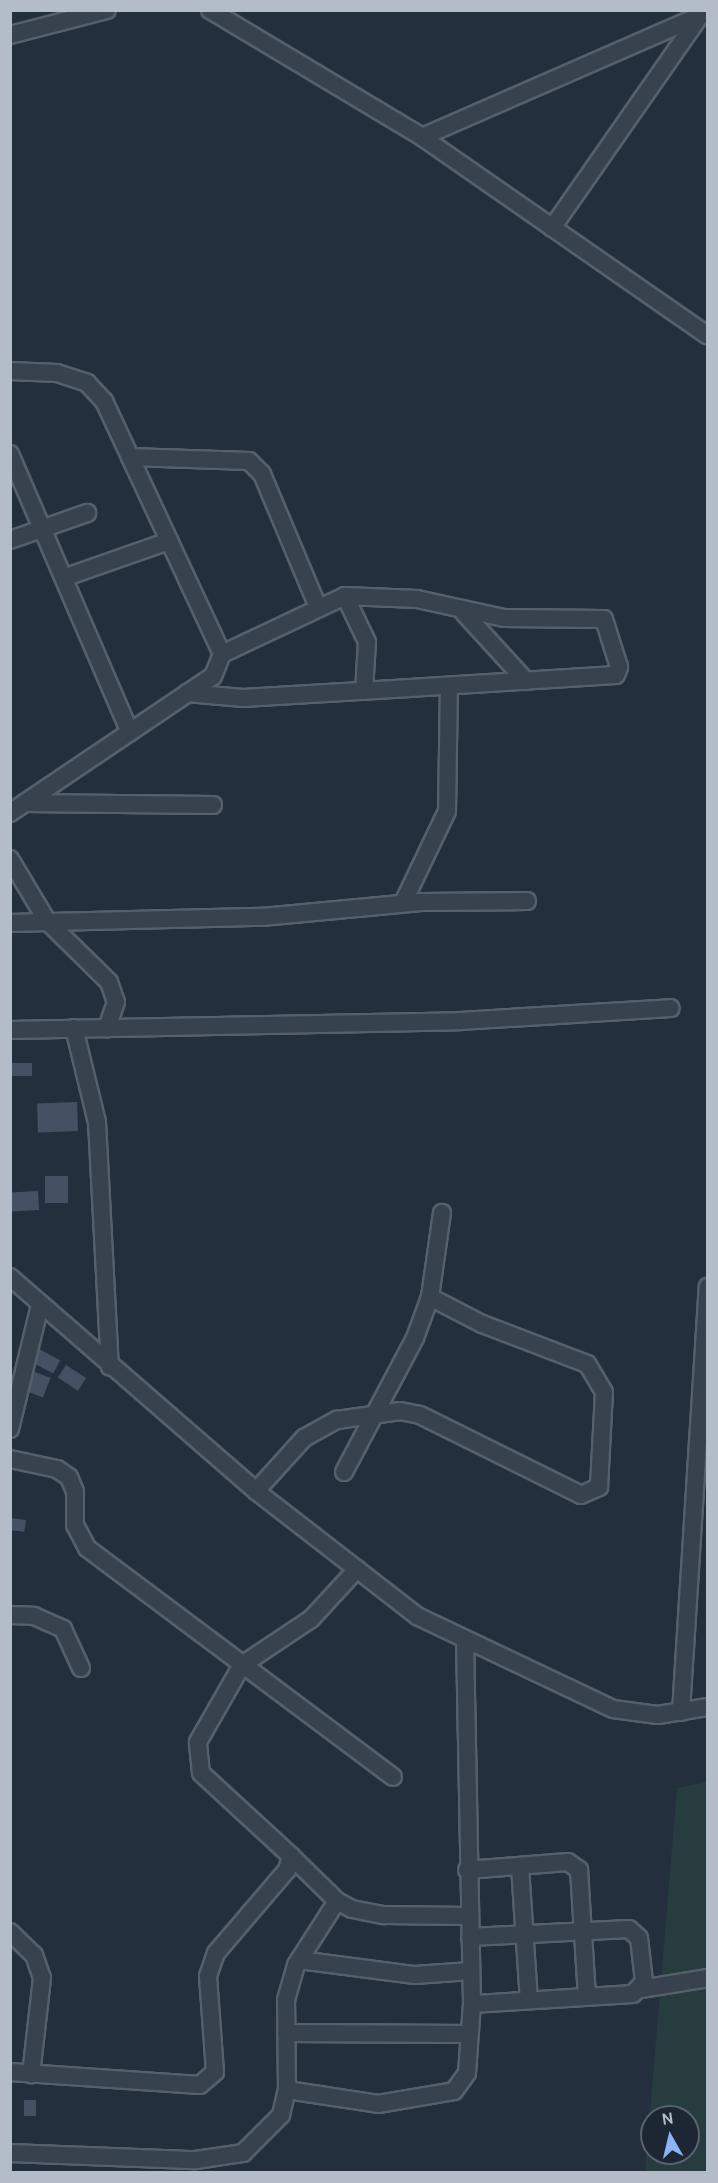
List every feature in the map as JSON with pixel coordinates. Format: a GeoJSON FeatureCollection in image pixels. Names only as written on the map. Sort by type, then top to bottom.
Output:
{"type":"FeatureCollection","features":[{"type":"Feature","properties":{"kind":"street"},"geometry":{"type":"LineString","coordinates":[[10,35],[107,10]]}},
{"type":"Feature","properties":{"kind":"street"},"geometry":{"type":"LineString","coordinates":[[210,10],[422,137],[708,336]]}},
{"type":"Feature","properties":{"kind":"street"},"geometry":{"type":"LineString","coordinates":[[422,137],[704,14]]}},
{"type":"Feature","properties":{"kind":"street"},"geometry":{"type":"LineString","coordinates":[[552,228],[704,14]]}},
{"type":"Feature","properties":{"kind":"street"},"geometry":{"type":"LineString","coordinates":[[10,371],[57,373],[87,383],[104,400],[222,654]]}},
{"type":"Feature","properties":{"kind":"street"},"geometry":{"type":"LineString","coordinates":[[10,454],[45,528],[130,732]]}},
{"type":"Feature","properties":{"kind":"street"},"geometry":{"type":"LineString","coordinates":[[130,457],[249,461],[262,474],[318,607]]}},
{"type":"Feature","properties":{"kind":"street"},"geometry":{"type":"LineString","coordinates":[[10,540],[87,513]]}},
{"type":"Feature","properties":{"kind":"street"},"geometry":{"type":"LineString","coordinates":[[66,577],[169,541]]}},
{"type":"Feature","properties":{"kind":"street"},"geometry":{"type":"LineString","coordinates":[[345,596],[367,642],[364,691]]}},
{"type":"Feature","properties":{"kind":"street"},"geometry":{"type":"LineString","coordinates":[[10,813],[187,693],[213,676],[222,654],[345,596],[417,598],[483,616],[604,619],[609,624],[619,659],[616,675],[243,698],[187,693]]}},
{"type":"Feature","properties":{"kind":"street"},"geometry":{"type":"LineString","coordinates":[[459,608],[526,681]]}},
{"type":"Feature","properties":{"kind":"street"},"geometry":{"type":"LineString","coordinates":[[403,903],[447,811],[448,686]]}},
{"type":"Feature","properties":{"kind":"street"},"geometry":{"type":"LineString","coordinates":[[25,803],[213,805]]}},
{"type":"Feature","properties":{"kind":"street"},"geometry":{"type":"LineString","coordinates":[[10,859],[47,921],[109,982],[116,1002],[107,1028]]}},
{"type":"Feature","properties":{"kind":"street"},"geometry":{"type":"LineString","coordinates":[[10,923],[262,917],[403,903],[527,901]]}},
{"type":"Feature","properties":{"kind":"street"},"geometry":{"type":"LineString","coordinates":[[10,1030],[460,1021],[671,1008]]}},
{"type":"Feature","properties":{"kind":"street"},"geometry":{"type":"LineString","coordinates":[[74,1028],[98,1122],[110,1367]]}},
{"type":"Feature","properties":{"kind":"street"},"geometry":{"type":"LineString","coordinates":[[344,1472],[377,1412],[430,1297],[442,1213]]}},
{"type":"Feature","properties":{"kind":"street"},"geometry":{"type":"LineString","coordinates":[[10,1277],[110,1367],[256,1491],[417,1616],[465,1644],[613,1709],[681,1712],[708,1707]]}},
{"type":"Feature","properties":{"kind":"street"},"geometry":{"type":"LineString","coordinates":[[681,1712],[708,1287]]}},
{"type":"Feature","properties":{"kind":"street"},"geometry":{"type":"LineString","coordinates":[[256,1491],[304,1438],[337,1420],[377,1412],[420,1415],[581,1495],[599,1487],[604,1392],[587,1364],[482,1324],[430,1297]]}},
{"type":"Feature","properties":{"kind":"street"},"geometry":{"type":"LineString","coordinates":[[10,1429],[40,1305]]}},
{"type":"Feature","properties":{"kind":"street"},"geometry":{"type":"LineString","coordinates":[[10,1459],[57,1469],[69,1478],[79,1539],[242,1665],[393,1777]]}},
{"type":"Feature","properties":{"kind":"street"},"geometry":{"type":"LineString","coordinates":[[357,1569],[311,1619],[242,1665],[198,1742],[196,1759],[213,1788],[291,1856],[337,1901],[384,1915],[469,1916]]}},
{"type":"Feature","properties":{"kind":"street"},"geometry":{"type":"LineString","coordinates":[[10,1615],[34,1616],[63,1629],[81,1668]]}},
{"type":"Feature","properties":{"kind":"street"},"geometry":{"type":"LineString","coordinates":[[287,2090],[378,2104],[436,2097],[454,2091],[467,2073],[472,2004],[467,1870],[465,1644]]}},
{"type":"Feature","properties":{"kind":"street"},"geometry":{"type":"LineString","coordinates":[[10,2072],[178,2084],[209,2080],[217,2060],[206,1997],[208,1976],[216,1953],[287,1870],[291,1856]]}},
{"type":"Feature","properties":{"kind":"street"},"geometry":{"type":"LineString","coordinates":[[467,1870],[574,1865],[585,1931],[587,1996]]}},
{"type":"Feature","properties":{"kind":"street"},"geometry":{"type":"LineString","coordinates":[[520,1866],[529,2000]]}},
{"type":"Feature","properties":{"kind":"street"},"geometry":{"type":"LineString","coordinates":[[10,2153],[132,2165],[225,2166],[261,2138],[281,2115],[287,2090],[286,2000],[299,1960],[337,1901]]}},
{"type":"Feature","properties":{"kind":"street"},"geometry":{"type":"LineString","coordinates":[[470,1937],[585,1931],[636,1931],[641,1989]]}},
{"type":"Feature","properties":{"kind":"street"},"geometry":{"type":"LineString","coordinates":[[10,1932],[34,1955],[42,1978],[31,2074]]}},
{"type":"Feature","properties":{"kind":"street"},"geometry":{"type":"LineString","coordinates":[[299,1960],[415,1975],[471,1971]]}},
{"type":"Feature","properties":{"kind":"street"},"geometry":{"type":"LineString","coordinates":[[472,2004],[587,1996],[708,1978]]}},
{"type":"Feature","properties":{"kind":"street"},"geometry":{"type":"LineString","coordinates":[[286,2032],[470,2034]]}},
{"type":"Feature","properties":{"kind":"green space"},"geometry":{"type":"Polygon","coordinates":[[[707,1782],[707,2172],[645,2172],[646,2165],[700,2165],[700,2105],[651,2105],[677,1788],[707,1782]]]}},
{"type":"Feature","properties":{"kind":"building"},"geometry":{"type":"Polygon","coordinates":[[[10,1063],[32,1063],[32,1076],[10,1076],[10,1063]]]}},
{"type":"Feature","properties":{"kind":"building"},"geometry":{"type":"Polygon","coordinates":[[[77,1102],[78,1131],[38,1132],[37,1103],[77,1102]]]}},
{"type":"Feature","properties":{"kind":"building"},"geometry":{"type":"Polygon","coordinates":[[[45,1176],[68,1176],[68,1203],[45,1203],[45,1176]]]}},
{"type":"Feature","properties":{"kind":"building"},"geometry":{"type":"Polygon","coordinates":[[[38,1191],[39,1210],[11,1211],[10,1192],[38,1191]]]}},
{"type":"Feature","properties":{"kind":"building"},"geometry":{"type":"Polygon","coordinates":[[[39,1349],[60,1360],[53,1374],[32,1362],[39,1349]]]}},
{"type":"Feature","properties":{"kind":"building"},"geometry":{"type":"Polygon","coordinates":[[[66,1365],[86,1378],[78,1391],[58,1378],[66,1365]]]}},
{"type":"Feature","properties":{"kind":"building"},"geometry":{"type":"Polygon","coordinates":[[[30,1370],[51,1378],[43,1397],[22,1390],[30,1370]]]}},
{"type":"Feature","properties":{"kind":"building"},"geometry":{"type":"Polygon","coordinates":[[[10,1518],[26,1520],[24,1532],[10,1530],[10,1518]]]}},
{"type":"Feature","properties":{"kind":"building"},"geometry":{"type":"Polygon","coordinates":[[[24,2100],[36,2100],[36,2116],[24,2116],[24,2100]]]}}]}
